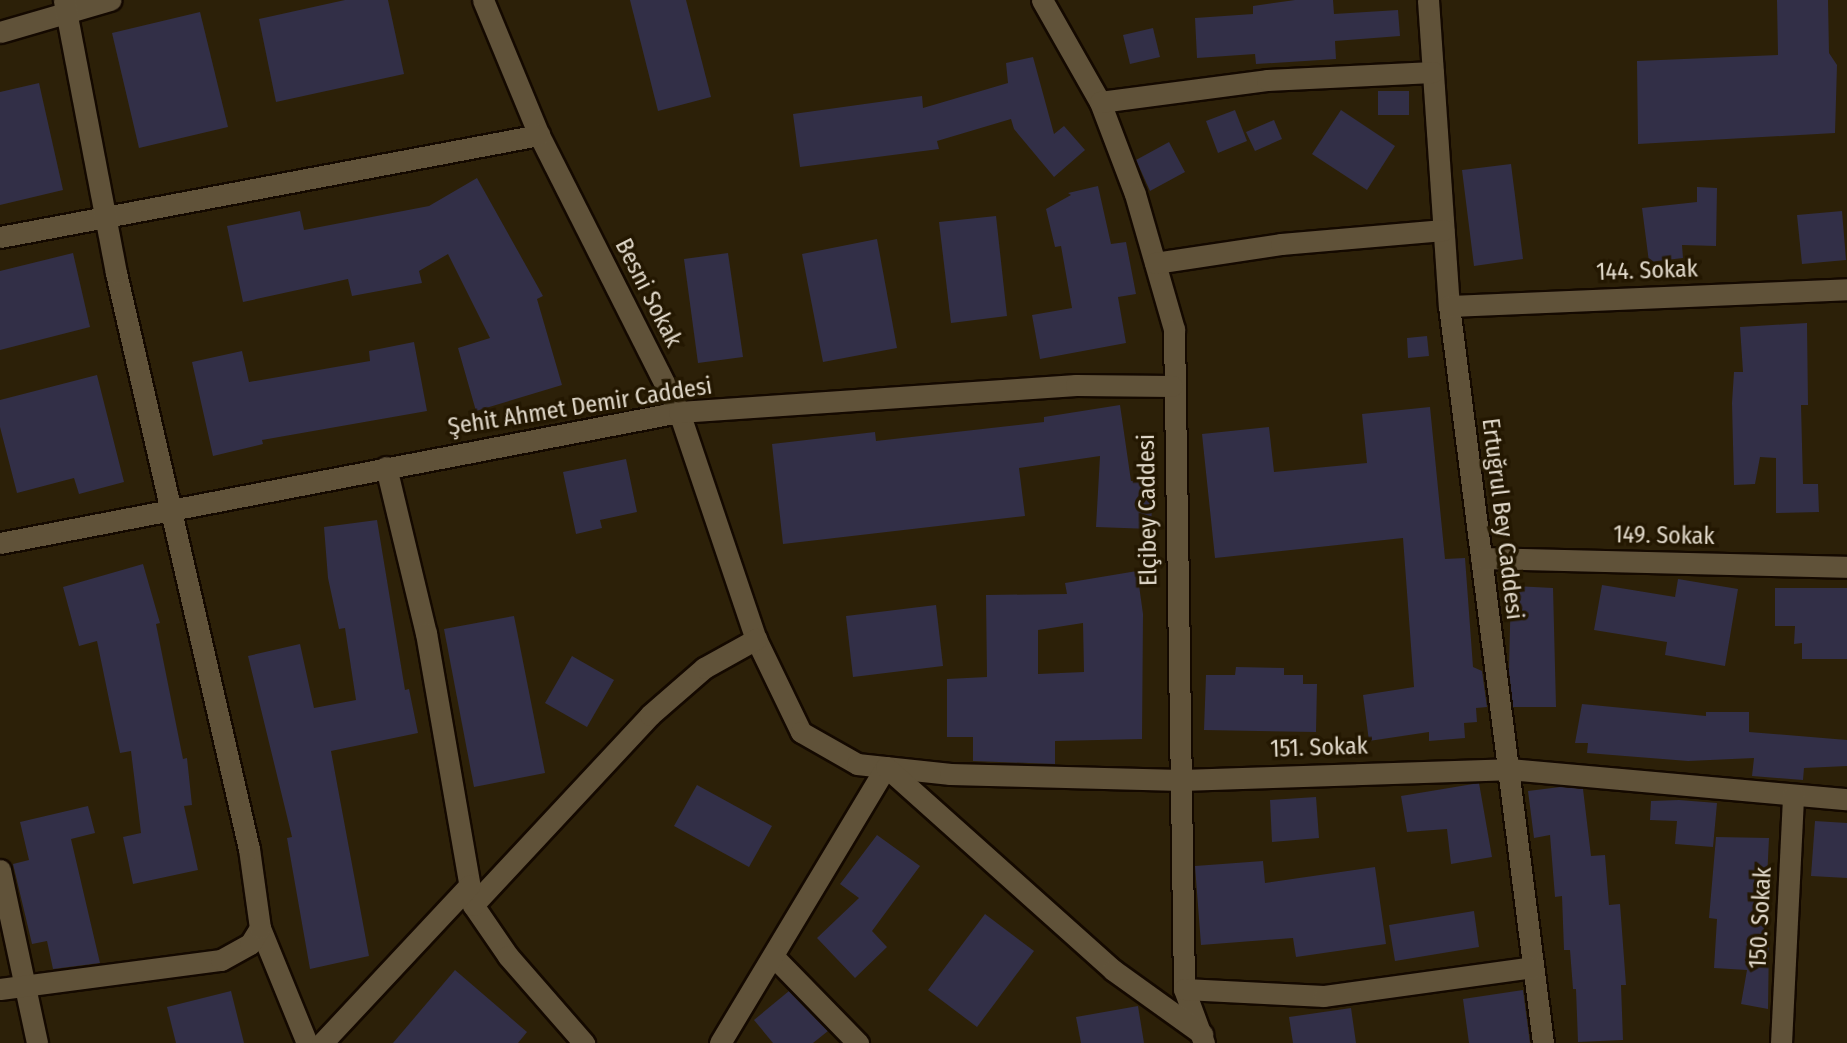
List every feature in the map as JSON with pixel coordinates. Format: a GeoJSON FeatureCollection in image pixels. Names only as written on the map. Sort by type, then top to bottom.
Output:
{"type":"FeatureCollection","features":[{"type":"Feature","properties":{"kind":"street"},"geometry":{"type":"LineString","coordinates":[[0,32],[65,6],[110,0]]}},
{"type":"Feature","properties":{"kind":"street","name":"Besni Sokak"},"geometry":{"type":"LineString","coordinates":[[483,0],[539,135],[679,412],[756,639],[801,732]]}},
{"type":"Feature","properties":{"kind":"street","name":"Elçibey Caddesi"},"geometry":{"type":"LineString","coordinates":[[1042,0],[1100,102],[1155,263],[1174,329],[1172,386],[1184,989],[1204,1039]]}},
{"type":"Feature","properties":{"kind":"street","name":"Ertuğrul Bey Caddesi"},"geometry":{"type":"LineString","coordinates":[[1428,0],[1448,306],[1543,1043]]}},
{"type":"Feature","properties":{"kind":"street"},"geometry":{"type":"LineString","coordinates":[[65,6],[105,216],[249,849],[260,928],[307,1043]]}},
{"type":"Feature","properties":{"kind":"street"},"geometry":{"type":"LineString","coordinates":[[1100,102],[1267,80],[1433,72]]}},
{"type":"Feature","properties":{"kind":"street"},"geometry":{"type":"LineString","coordinates":[[0,237],[539,135]]}},
{"type":"Feature","properties":{"kind":"street"},"geometry":{"type":"LineString","coordinates":[[1155,263],[1282,244],[1443,230]]}},
{"type":"Feature","properties":{"kind":"street","name":"144. Sokak"},"geometry":{"type":"LineString","coordinates":[[1448,306],[1847,289]]}},
{"type":"Feature","properties":{"kind":"street","name":"Şehit Ahmet Demir Caddesi"},"geometry":{"type":"LineString","coordinates":[[0,543],[679,412],[1076,385],[1172,386]]}},
{"type":"Feature","properties":{"kind":"street"},"geometry":{"type":"LineString","coordinates":[[386,467],[426,633],[472,895],[508,956],[584,1043]]}},
{"type":"Feature","properties":{"kind":"street","name":"149. Sokak"},"geometry":{"type":"LineString","coordinates":[[1481,558],[1847,567]]}},
{"type":"Feature","properties":{"kind":"street"},"geometry":{"type":"LineString","coordinates":[[322,1043],[650,715],[704,668],[756,639]]}},
{"type":"Feature","properties":{"kind":"street","name":"151. Sokak"},"geometry":{"type":"LineString","coordinates":[[801,732],[857,764],[950,774],[1181,780],[1508,769],[1847,799]]}},
{"type":"Feature","properties":{"kind":"street"},"geometry":{"type":"LineString","coordinates":[[720,1043],[886,767],[1113,970],[1204,1039]]}},
{"type":"Feature","properties":{"kind":"street","name":"150. Sokak"},"geometry":{"type":"LineString","coordinates":[[1781,1043],[1793,796]]}},
{"type":"Feature","properties":{"kind":"street"},"geometry":{"type":"LineString","coordinates":[[0,870],[37,1043]]}},
{"type":"Feature","properties":{"kind":"street"},"geometry":{"type":"LineString","coordinates":[[0,989],[221,960],[250,944],[260,928]]}},
{"type":"Feature","properties":{"kind":"street"},"geometry":{"type":"LineString","coordinates":[[773,956],[858,1043]]}},
{"type":"Feature","properties":{"kind":"street"},"geometry":{"type":"LineString","coordinates":[[1184,989],[1324,996],[1533,967]]}},
{"type":"Feature","properties":{"kind":"building"},"geometry":{"type":"Polygon","coordinates":[[[345,0],[388,0],[404,74],[276,102],[259,19],[345,0]]]}},
{"type":"Feature","properties":{"kind":"building"},"geometry":{"type":"Polygon","coordinates":[[[630,0],[686,0],[711,97],[658,111],[630,0]]]}},
{"type":"Feature","properties":{"kind":"building"},"geometry":{"type":"Polygon","coordinates":[[[1295,0],[1333,0],[1334,14],[1398,10],[1400,36],[1335,41],[1336,59],[1256,64],[1255,54],[1197,58],[1195,18],[1253,14],[1253,6],[1295,0]]]}},
{"type":"Feature","properties":{"kind":"building"},"geometry":{"type":"Polygon","coordinates":[[[1777,0],[1828,0],[1829,53],[1837,65],[1835,133],[1638,144],[1637,61],[1778,55],[1777,0]]]}},
{"type":"Feature","properties":{"kind":"building"},"geometry":{"type":"Polygon","coordinates":[[[200,12],[228,127],[139,148],[112,33],[200,12]]]}},
{"type":"Feature","properties":{"kind":"building"},"geometry":{"type":"Polygon","coordinates":[[[1153,28],[1160,57],[1130,64],[1123,35],[1153,28]]]}},
{"type":"Feature","properties":{"kind":"building"},"geometry":{"type":"Polygon","coordinates":[[[1033,57],[1054,134],[1064,126],[1085,150],[1054,177],[1014,129],[1011,119],[937,141],[939,149],[800,167],[793,114],[922,96],[923,108],[1008,83],[1006,63],[1033,57]]]}},
{"type":"Feature","properties":{"kind":"building"},"geometry":{"type":"Polygon","coordinates":[[[39,83],[63,190],[0,205],[0,92],[39,83]]]}},
{"type":"Feature","properties":{"kind":"building"},"geometry":{"type":"Polygon","coordinates":[[[1378,91],[1409,91],[1409,115],[1378,115],[1378,91]]]}},
{"type":"Feature","properties":{"kind":"building"},"geometry":{"type":"Polygon","coordinates":[[[1235,110],[1247,141],[1218,153],[1206,121],[1235,110]]]}},
{"type":"Feature","properties":{"kind":"building"},"geometry":{"type":"Polygon","coordinates":[[[1341,110],[1395,146],[1367,190],[1312,154],[1341,110]]]}},
{"type":"Feature","properties":{"kind":"building"},"geometry":{"type":"Polygon","coordinates":[[[1274,120],[1282,139],[1255,151],[1246,132],[1274,120]]]}},
{"type":"Feature","properties":{"kind":"building"},"geometry":{"type":"Polygon","coordinates":[[[1169,142],[1185,172],[1150,191],[1136,160],[1169,142]]]}},
{"type":"Feature","properties":{"kind":"building"},"geometry":{"type":"Polygon","coordinates":[[[1511,164],[1523,259],[1474,266],[1462,170],[1511,164]]]}},
{"type":"Feature","properties":{"kind":"building"},"geometry":{"type":"Polygon","coordinates":[[[477,178],[543,296],[537,299],[562,385],[476,411],[458,348],[490,338],[448,254],[419,271],[422,283],[352,296],[348,279],[243,302],[227,226],[300,211],[304,230],[429,206],[477,178]]]}},
{"type":"Feature","properties":{"kind":"building"},"geometry":{"type":"Polygon","coordinates":[[[1098,186],[1111,244],[1126,242],[1136,294],[1118,297],[1126,343],[1040,359],[1032,315],[1072,308],[1061,246],[1055,247],[1046,209],[1071,195],[1068,193],[1098,186]]]}},
{"type":"Feature","properties":{"kind":"building"},"geometry":{"type":"Polygon","coordinates":[[[1697,187],[1717,188],[1716,246],[1682,245],[1683,258],[1649,262],[1642,208],[1697,202],[1697,187]]]}},
{"type":"Feature","properties":{"kind":"building"},"geometry":{"type":"Polygon","coordinates":[[[1842,211],[1846,260],[1802,264],[1797,215],[1842,211]]]}},
{"type":"Feature","properties":{"kind":"building"},"geometry":{"type":"Polygon","coordinates":[[[996,216],[1007,316],[951,323],[939,222],[996,216]]]}},
{"type":"Feature","properties":{"kind":"building"},"geometry":{"type":"Polygon","coordinates":[[[877,239],[897,348],[823,362],[802,254],[877,239]]]}},
{"type":"Feature","properties":{"kind":"building"},"geometry":{"type":"Polygon","coordinates":[[[73,253],[90,327],[0,350],[0,271],[73,253]]]}},
{"type":"Feature","properties":{"kind":"building"},"geometry":{"type":"Polygon","coordinates":[[[728,253],[743,357],[698,363],[684,259],[728,253]]]}},
{"type":"Feature","properties":{"kind":"building"},"geometry":{"type":"Polygon","coordinates":[[[1807,323],[1808,405],[1801,405],[1803,484],[1818,484],[1819,512],[1776,513],[1776,458],[1760,457],[1755,484],[1734,485],[1732,403],[1734,372],[1743,372],[1740,327],[1807,323]]]}},
{"type":"Feature","properties":{"kind":"building"},"geometry":{"type":"Polygon","coordinates":[[[1427,336],[1429,356],[1408,358],[1407,338],[1427,336]]]}},
{"type":"Feature","properties":{"kind":"building"},"geometry":{"type":"Polygon","coordinates":[[[414,342],[427,411],[262,440],[263,444],[213,456],[192,362],[242,351],[249,382],[370,361],[369,351],[414,342]]]}},
{"type":"Feature","properties":{"kind":"building"},"geometry":{"type":"Polygon","coordinates":[[[97,375],[124,482],[79,494],[74,478],[17,493],[0,427],[0,400],[97,375]]]}},
{"type":"Feature","properties":{"kind":"building"},"geometry":{"type":"Polygon","coordinates":[[[1120,405],[1131,481],[1153,482],[1151,529],[1096,527],[1100,456],[1019,468],[1025,516],[783,544],[772,444],[875,432],[876,441],[1044,422],[1044,417],[1120,405]]]}},
{"type":"Feature","properties":{"kind":"building"},"geometry":{"type":"Polygon","coordinates":[[[1430,407],[1445,559],[1465,558],[1473,667],[1482,671],[1487,707],[1476,708],[1477,722],[1464,723],[1465,738],[1429,741],[1429,732],[1369,741],[1363,695],[1414,687],[1403,538],[1215,558],[1202,434],[1269,427],[1274,472],[1367,463],[1362,414],[1430,407]]]}},
{"type":"Feature","properties":{"kind":"building"},"geometry":{"type":"Polygon","coordinates":[[[626,459],[637,512],[600,520],[602,528],[576,534],[563,472],[626,459]]]}},
{"type":"Feature","properties":{"kind":"building"},"geometry":{"type":"Polygon","coordinates":[[[377,520],[405,690],[409,689],[418,733],[331,751],[369,956],[310,969],[287,838],[292,837],[248,656],[300,644],[314,708],[356,700],[345,628],[339,629],[328,578],[324,527],[377,520]]]}},
{"type":"Feature","properties":{"kind":"building"},"geometry":{"type":"Polygon","coordinates":[[[143,564],[160,623],[156,624],[183,759],[187,758],[192,805],[184,806],[198,870],[133,884],[123,837],[141,833],[131,751],[120,753],[97,641],[79,646],[63,587],[143,564]]]}},
{"type":"Feature","properties":{"kind":"building"},"geometry":{"type":"Polygon","coordinates":[[[1137,571],[1143,614],[1142,739],[1055,741],[1055,764],[973,761],[973,737],[947,737],[947,679],[987,677],[986,595],[1067,594],[1065,583],[1137,571]],[[1083,623],[1038,630],[1038,674],[1084,672],[1083,623]]]}},
{"type":"Feature","properties":{"kind":"building"},"geometry":{"type":"Polygon","coordinates":[[[1678,579],[1738,589],[1725,666],[1665,655],[1667,642],[1594,630],[1602,585],[1675,597],[1678,579]]]}},
{"type":"Feature","properties":{"kind":"building"},"geometry":{"type":"Polygon","coordinates":[[[1511,586],[1553,588],[1556,707],[1513,707],[1509,671],[1511,586]]]}},
{"type":"Feature","properties":{"kind":"building"},"geometry":{"type":"Polygon","coordinates":[[[1775,588],[1847,588],[1847,659],[1802,659],[1802,643],[1794,644],[1795,626],[1775,626],[1775,588]]]}},
{"type":"Feature","properties":{"kind":"building"},"geometry":{"type":"Polygon","coordinates":[[[936,605],[943,666],[853,677],[846,616],[936,605]]]}},
{"type":"Feature","properties":{"kind":"building"},"geometry":{"type":"Polygon","coordinates":[[[514,616],[545,773],[474,787],[444,629],[514,616]]]}},
{"type":"Feature","properties":{"kind":"building"},"geometry":{"type":"Polygon","coordinates":[[[572,656],[614,680],[587,727],[545,703],[572,656]]]}},
{"type":"Feature","properties":{"kind":"building"},"geometry":{"type":"Polygon","coordinates":[[[1236,667],[1284,668],[1284,675],[1303,675],[1303,684],[1317,684],[1316,732],[1204,730],[1206,675],[1235,675],[1236,667]]]}},
{"type":"Feature","properties":{"kind":"building"},"geometry":{"type":"Polygon","coordinates":[[[1582,704],[1706,716],[1706,712],[1749,712],[1749,732],[1847,740],[1847,766],[1804,768],[1803,780],[1752,776],[1754,758],[1688,761],[1587,753],[1588,743],[1575,743],[1582,704]]]}},
{"type":"Feature","properties":{"kind":"building"},"geometry":{"type":"Polygon","coordinates":[[[1479,783],[1492,857],[1451,864],[1447,829],[1407,832],[1401,796],[1479,783]]]}},
{"type":"Feature","properties":{"kind":"building"},"geometry":{"type":"Polygon","coordinates":[[[697,785],[772,826],[749,867],[674,826],[697,785]]]}},
{"type":"Feature","properties":{"kind":"building"},"geometry":{"type":"Polygon","coordinates":[[[1560,787],[1583,789],[1591,856],[1605,855],[1609,905],[1620,904],[1626,985],[1621,985],[1623,1040],[1578,1042],[1576,989],[1573,989],[1570,950],[1564,950],[1562,896],[1555,897],[1550,835],[1534,838],[1528,791],[1560,787]]]}},
{"type":"Feature","properties":{"kind":"building"},"geometry":{"type":"Polygon","coordinates":[[[1316,797],[1319,838],[1272,842],[1270,800],[1316,797]]]}},
{"type":"Feature","properties":{"kind":"building"},"geometry":{"type":"Polygon","coordinates":[[[1651,801],[1717,803],[1713,847],[1675,844],[1677,821],[1650,820],[1651,801]]]}},
{"type":"Feature","properties":{"kind":"building"},"geometry":{"type":"Polygon","coordinates":[[[88,806],[95,833],[71,839],[100,963],[53,969],[47,941],[32,944],[13,864],[29,860],[20,822],[88,806]]]}},
{"type":"Feature","properties":{"kind":"building"},"geometry":{"type":"Polygon","coordinates":[[[1815,821],[1847,823],[1847,878],[1811,876],[1815,821]]]}},
{"type":"Feature","properties":{"kind":"building"},"geometry":{"type":"Polygon","coordinates":[[[877,835],[920,866],[872,931],[887,947],[855,978],[817,938],[859,898],[840,884],[877,835]]]}},
{"type":"Feature","properties":{"kind":"building"},"geometry":{"type":"Polygon","coordinates":[[[1716,837],[1769,838],[1764,940],[1769,940],[1768,1009],[1741,1004],[1747,970],[1714,968],[1717,919],[1709,918],[1716,837]]]}},
{"type":"Feature","properties":{"kind":"building"},"geometry":{"type":"Polygon","coordinates":[[[1263,861],[1265,883],[1375,867],[1386,944],[1296,957],[1293,938],[1201,945],[1195,866],[1263,861]]]}},
{"type":"Feature","properties":{"kind":"building"},"geometry":{"type":"Polygon","coordinates":[[[1474,911],[1479,947],[1395,961],[1389,925],[1474,911]]]}},
{"type":"Feature","properties":{"kind":"building"},"geometry":{"type":"Polygon","coordinates":[[[985,914],[1034,951],[977,1027],[928,990],[985,914]]]}},
{"type":"Feature","properties":{"kind":"building"},"geometry":{"type":"Polygon","coordinates":[[[455,970],[527,1032],[518,1043],[393,1043],[455,970]]]}},
{"type":"Feature","properties":{"kind":"building"},"geometry":{"type":"Polygon","coordinates":[[[1523,990],[1530,1043],[1469,1043],[1463,999],[1523,990]]]}},
{"type":"Feature","properties":{"kind":"building"},"geometry":{"type":"Polygon","coordinates":[[[231,991],[244,1043],[176,1043],[167,1007],[231,991]]]}},
{"type":"Feature","properties":{"kind":"building"},"geometry":{"type":"Polygon","coordinates":[[[789,991],[828,1031],[813,1043],[773,1043],[754,1020],[789,991]]]}},
{"type":"Feature","properties":{"kind":"building"},"geometry":{"type":"Polygon","coordinates":[[[1138,1006],[1144,1043],[1081,1043],[1076,1017],[1138,1006]]]}},
{"type":"Feature","properties":{"kind":"building"},"geometry":{"type":"Polygon","coordinates":[[[1351,1008],[1356,1043],[1293,1043],[1289,1017],[1351,1008]]]}}]}
